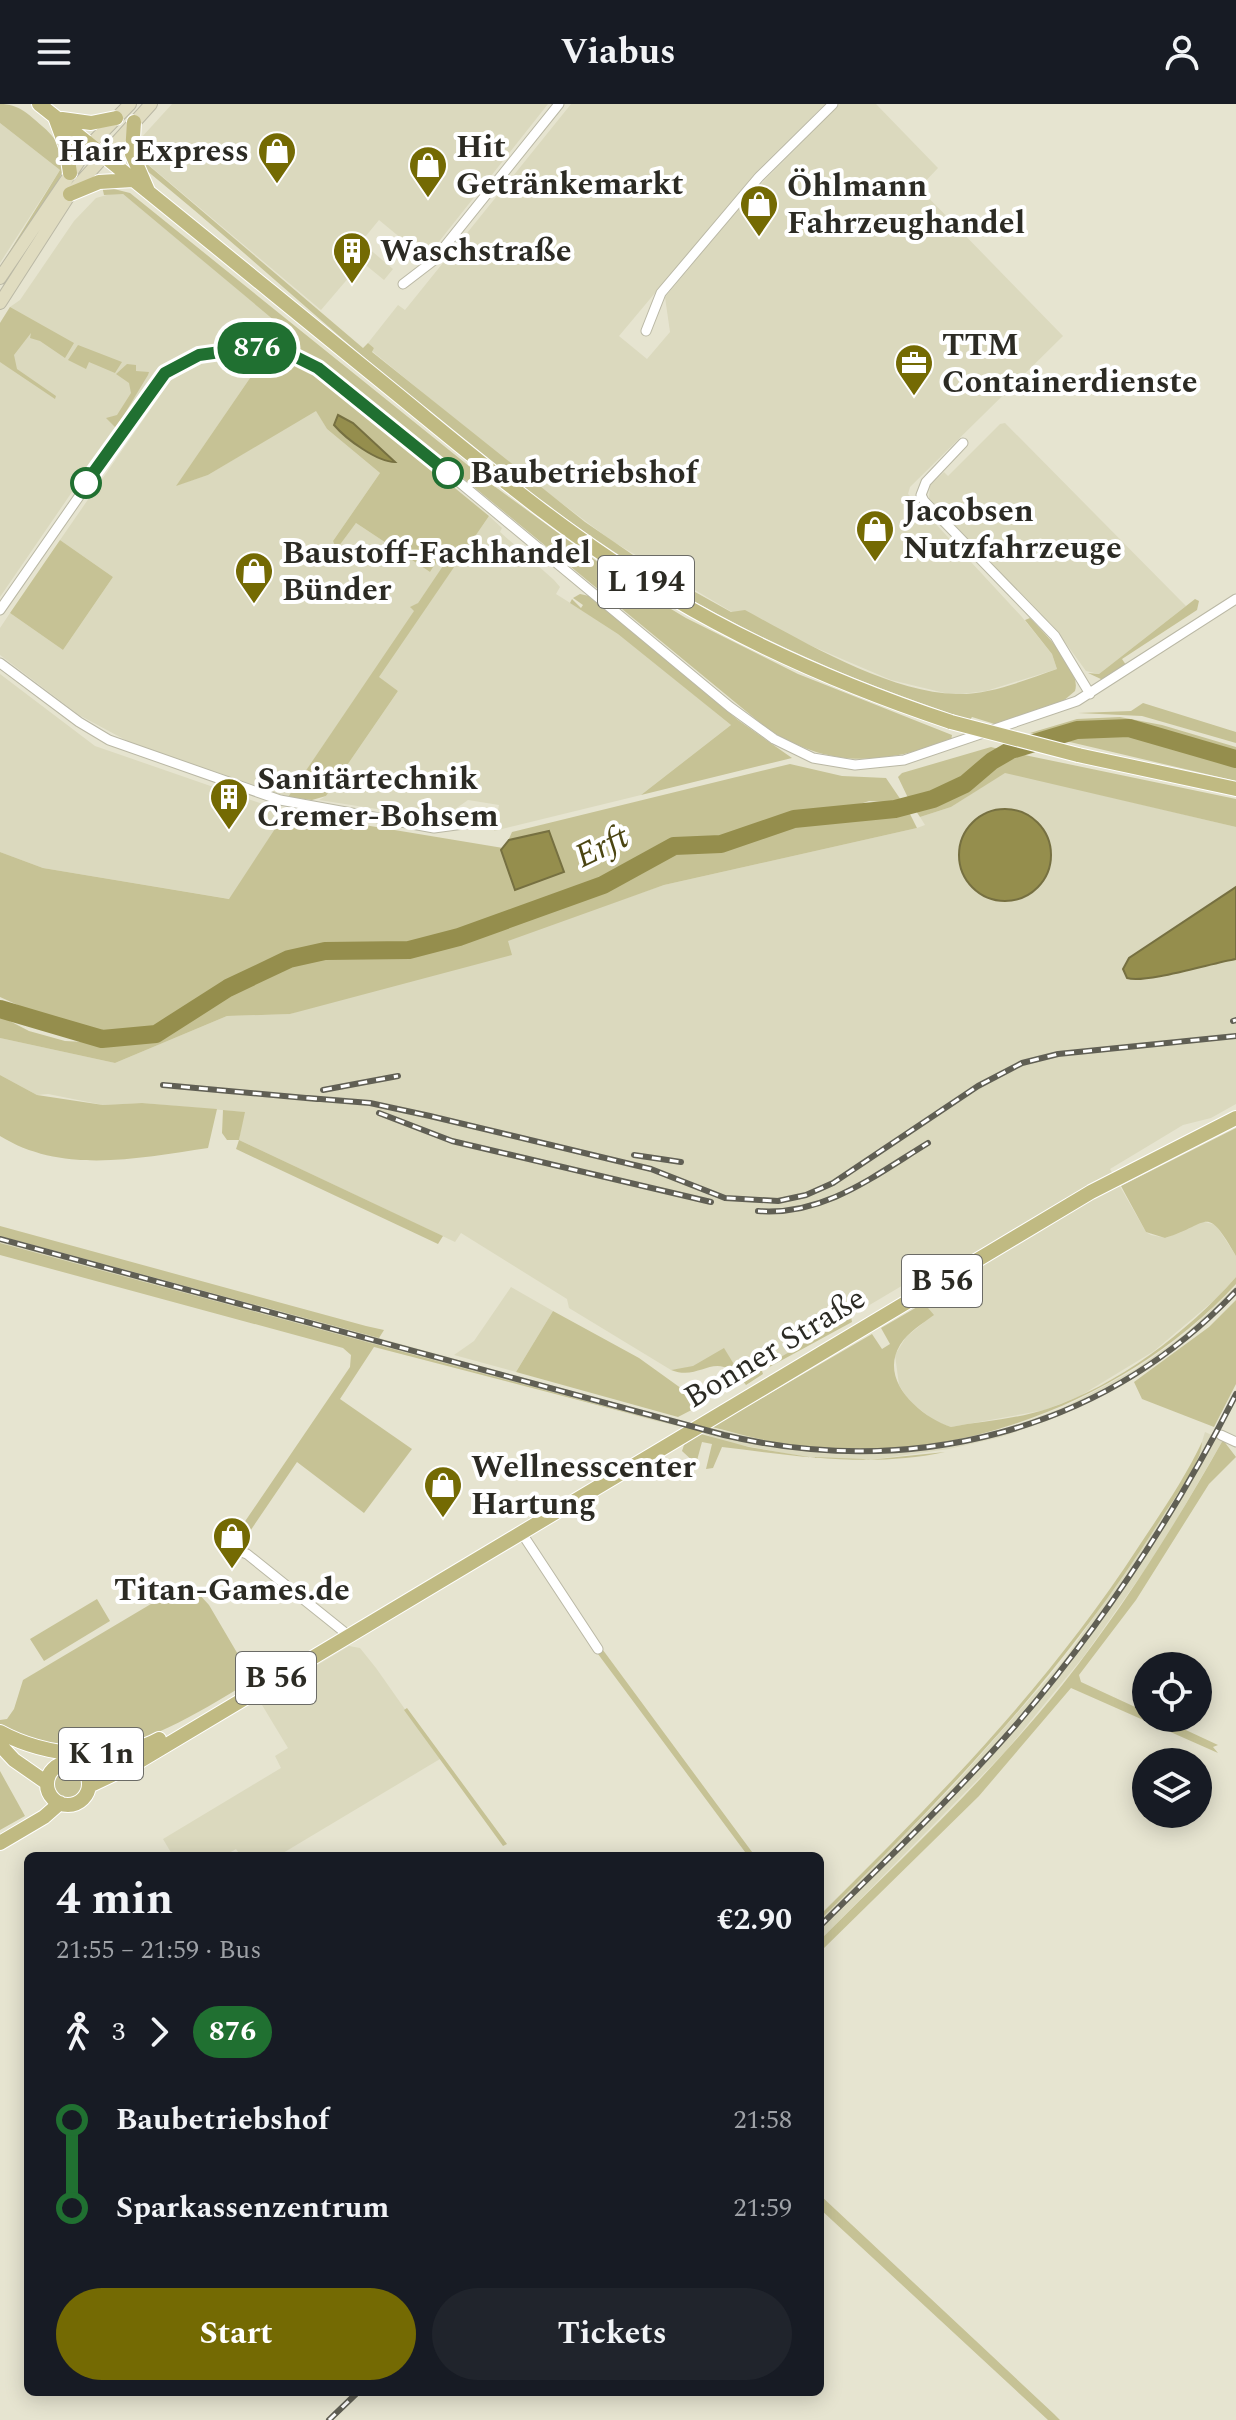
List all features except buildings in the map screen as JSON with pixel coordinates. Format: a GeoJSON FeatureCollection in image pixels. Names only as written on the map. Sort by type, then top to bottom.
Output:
{"type":"FeatureCollection","features":[{"type":"Feature","properties":{"kind":"main road","name":"L 194"},"geometry":{"type":"LineString","coordinates":[[39,104],[489,469],[616,563],[689,607],[774,652],[860,690],[951,722],[1078,755],[1236,789]]}},
{"type":"Feature","properties":{"kind":"main road"},"geometry":{"type":"LineString","coordinates":[[55,117],[86,124],[116,118]]}},
{"type":"Feature","properties":{"kind":"main road"},"geometry":{"type":"LineString","coordinates":[[55,117],[66,147],[70,173]]}},
{"type":"Feature","properties":{"kind":"main road","name":"L 194"},"geometry":{"type":"LineString","coordinates":[[134,122],[132,154],[148,191]]}},
{"type":"Feature","properties":{"kind":"main road"},"geometry":{"type":"LineString","coordinates":[[70,194],[99,182],[133,180]]}},
{"type":"Feature","properties":{"kind":"main road","name":"Bonner Straße"},"geometry":{"type":"LineString","coordinates":[[348,1635],[1091,1192],[1236,1118]]}},
{"type":"Feature","properties":{"kind":"main road","name":"B 56"},"geometry":{"type":"LineString","coordinates":[[88,1779],[145,1756],[348,1635]]}},
{"type":"Feature","properties":{"kind":"main road","name":"K 1n"},"geometry":{"type":"LineString","coordinates":[[0,1732],[34,1745],[96,1754],[141,1747],[185,1726],[200,1725]]}},
{"type":"Feature","properties":{"kind":"main road","name":"K 1n"},"geometry":{"type":"LineString","coordinates":[[5,1749],[52,1787]]}},
{"type":"Feature","properties":{"kind":"main road"},"geometry":{"type":"LineString","coordinates":[[0,1843],[34,1822],[52,1787],[69,1762],[88,1779],[78,1803],[52,1787]]}},
{"type":"Feature","properties":{"kind":"street"},"geometry":{"type":"LineString","coordinates":[[1,276],[90,145],[130,104]]}},
{"type":"Feature","properties":{"kind":"street"},"geometry":{"type":"LineString","coordinates":[[0,303],[70,194],[151,104]]}},
{"type":"Feature","properties":{"kind":"street"},"geometry":{"type":"LineString","coordinates":[[403,284],[433,261],[559,104]]}},
{"type":"Feature","properties":{"kind":"street"},"geometry":{"type":"LineString","coordinates":[[646,331],[661,293],[759,177],[833,104]]}},
{"type":"Feature","properties":{"kind":"street"},"geometry":{"type":"LineString","coordinates":[[0,610],[165,373],[184,360],[210,352],[249,348],[278,350],[305,360],[335,379],[730,707],[786,746],[832,763],[866,765],[896,762],[964,742],[1090,694],[1236,599]]}},
{"type":"Feature","properties":{"kind":"street"},"geometry":{"type":"LineString","coordinates":[[963,443],[926,482],[921,495],[924,501],[1055,636],[1090,694]]}},
{"type":"Feature","properties":{"kind":"street"},"geometry":{"type":"LineString","coordinates":[[0,663],[79,722],[109,740],[280,800],[434,828],[471,823]]}},
{"type":"Feature","properties":{"kind":"street"},"geometry":{"type":"LineString","coordinates":[[1221,1435],[1236,1442]]}},
{"type":"Feature","properties":{"kind":"street"},"geometry":{"type":"LineString","coordinates":[[521,1532],[598,1649]]}},
{"type":"Feature","properties":{"kind":"street"},"geometry":{"type":"LineString","coordinates":[[233,1549],[247,1554],[348,1635]]}},
{"type":"Feature","properties":{"kind":"shaded area"},"geometry":{"type":"Polygon","coordinates":[[[0,104],[23,110],[47,130],[58,144],[63,168],[36,218],[0,267],[60,170],[0,123],[0,104]]]}},
{"type":"Feature","properties":{"kind":"shaded area"},"geometry":{"type":"Polygon","coordinates":[[[172,104],[548,104],[426,258],[410,262],[408,244],[379,220],[361,242],[393,269],[384,280],[362,262],[321,310],[144,161],[139,148],[141,138],[172,104]]]}},
{"type":"Feature","properties":{"kind":"shaded area"},"geometry":{"type":"Polygon","coordinates":[[[571,104],[825,104],[758,170],[619,336],[647,359],[670,332],[665,297],[750,195],[840,104],[876,104],[938,168],[919,188],[1063,336],[910,487],[908,494],[1022,617],[1052,654],[1057,669],[986,691],[953,695],[891,680],[732,612],[612,541],[512,466],[372,351],[374,348],[368,343],[398,305],[405,310],[571,104]]]}},
{"type":"Feature","properties":{"kind":"shaded area"},"geometry":{"type":"Polygon","coordinates":[[[0,123],[60,170],[0,263],[0,123]]]}},
{"type":"Feature","properties":{"kind":"shaded area"},"geometry":{"type":"Polygon","coordinates":[[[140,153],[147,164],[363,348],[368,343],[374,348],[372,352],[585,522],[652,568],[731,612],[745,610],[847,663],[903,685],[930,691],[956,694],[982,692],[1057,669],[1052,654],[1025,620],[1030,618],[1068,662],[1076,682],[1075,691],[1062,702],[998,725],[972,717],[970,720],[798,654],[675,590],[571,522],[446,426],[146,170],[136,155],[140,153]]]}},
{"type":"Feature","properties":{"kind":"shaded area"},"geometry":{"type":"Polygon","coordinates":[[[102,186],[130,193],[490,483],[621,579],[686,618],[798,674],[952,735],[951,741],[902,754],[858,759],[815,752],[769,730],[355,389],[308,356],[276,345],[287,331],[123,194],[104,195],[102,186]]]}},
{"type":"Feature","properties":{"kind":"shaded area"},"geometry":{"type":"Polygon","coordinates":[[[123,194],[288,331],[276,345],[241,344],[195,350],[162,369],[146,384],[0,597],[0,323],[10,307],[20,300],[74,221],[96,198],[123,194]]]}},
{"type":"Feature","properties":{"kind":"shaded area"},"geometry":{"type":"Polygon","coordinates":[[[10,307],[74,343],[65,358],[30,338],[31,333],[14,355],[17,369],[56,396],[55,399],[0,362],[0,323],[10,307]]]}},
{"type":"Feature","properties":{"kind":"shaded area"},"geometry":{"type":"Polygon","coordinates":[[[78,345],[122,362],[115,373],[89,362],[86,369],[68,360],[78,345]]]}},
{"type":"Feature","properties":{"kind":"shaded area","name":"Baustoff-Fachhandel Bünder"},"geometry":{"type":"Polygon","coordinates":[[[265,356],[177,485],[208,475],[316,410],[327,429],[380,473],[333,541],[338,547],[356,523],[430,572],[439,558],[446,563],[418,603],[411,608],[415,611],[288,797],[131,743],[79,715],[0,655],[0,628],[10,613],[63,650],[113,577],[60,540],[170,381],[197,363],[265,356]]]}},
{"type":"Feature","properties":{"kind":"shaded area"},"geometry":{"type":"Polygon","coordinates":[[[265,356],[305,368],[322,379],[489,516],[379,677],[398,691],[326,796],[312,800],[288,797],[414,611],[410,607],[418,603],[445,563],[439,558],[430,572],[356,523],[339,546],[343,551],[339,555],[333,541],[380,473],[327,429],[316,411],[208,475],[176,486],[265,356]]]}},
{"type":"Feature","properties":{"kind":"shaded area"},"geometry":{"type":"Polygon","coordinates":[[[127,364],[136,365],[136,371],[149,372],[116,428],[106,418],[117,415],[131,393],[129,383],[116,374],[127,364]]]}},
{"type":"Feature","properties":{"kind":"shaded area"},"geometry":{"type":"Polygon","coordinates":[[[338,415],[353,423],[395,462],[371,454],[346,437],[334,425],[338,415]]]}},
{"type":"Feature","properties":{"kind":"shaded area"},"geometry":{"type":"Polygon","coordinates":[[[1005,423],[1186,606],[1099,674],[1086,671],[1059,634],[929,500],[930,485],[944,472],[948,476],[1000,424],[1005,423]]]}},
{"type":"Feature","properties":{"kind":"shaded area"},"geometry":{"type":"Polygon","coordinates":[[[489,516],[502,528],[500,532],[554,580],[560,587],[556,594],[618,633],[731,725],[641,795],[494,831],[499,805],[468,800],[441,819],[319,800],[326,796],[398,691],[378,677],[489,516]]]}},
{"type":"Feature","properties":{"kind":"shaded area"},"geometry":{"type":"Polygon","coordinates":[[[60,540],[113,577],[63,650],[10,613],[60,540]]]}},
{"type":"Feature","properties":{"kind":"shaded area"},"geometry":{"type":"Polygon","coordinates":[[[580,594],[589,596],[738,720],[792,758],[641,795],[731,725],[618,634],[570,603],[572,599],[581,608],[583,605],[573,598],[580,594]]]}},
{"type":"Feature","properties":{"kind":"shaded area"},"geometry":{"type":"Polygon","coordinates":[[[1195,599],[1199,601],[1197,610],[1122,659],[1126,665],[1103,680],[1088,673],[1099,674],[1195,599]]]}},
{"type":"Feature","properties":{"kind":"shaded area"},"geometry":{"type":"Polygon","coordinates":[[[0,674],[95,746],[286,812],[230,899],[43,868],[0,852],[0,674]]]}},
{"type":"Feature","properties":{"kind":"shaded area"},"geometry":{"type":"Polygon","coordinates":[[[1143,703],[1236,732],[1236,743],[1142,716],[1078,713],[1131,711],[1143,703]]]}},
{"type":"Feature","properties":{"kind":"shaded area"},"geometry":{"type":"Polygon","coordinates":[[[1120,717],[1162,725],[1236,747],[1236,754],[1174,734],[1125,724],[1098,724],[1040,735],[1030,733],[1077,719],[1120,717]]]}},
{"type":"Feature","properties":{"kind":"shaded area"},"geometry":{"type":"Polygon","coordinates":[[[1122,729],[1168,739],[1236,762],[1236,781],[1057,739],[1085,731],[1122,729]]]}},
{"type":"Feature","properties":{"kind":"shaded area"},"geometry":{"type":"Polygon","coordinates":[[[991,747],[1003,750],[962,783],[910,802],[898,777],[902,773],[991,747]]]}},
{"type":"Feature","properties":{"kind":"shaded area"},"geometry":{"type":"Polygon","coordinates":[[[1015,753],[1236,799],[1236,827],[1005,773],[951,807],[920,817],[914,808],[961,790],[996,763],[1015,753]]]}},
{"type":"Feature","properties":{"kind":"shaded area"},"geometry":{"type":"Polygon","coordinates":[[[790,764],[842,776],[886,778],[903,803],[869,801],[851,807],[801,812],[772,819],[734,835],[678,841],[659,847],[599,881],[425,945],[346,945],[291,955],[227,983],[153,1032],[109,1036],[73,1030],[0,997],[0,852],[43,868],[229,899],[286,812],[503,848],[516,890],[549,831],[508,841],[512,832],[790,764]]]}},
{"type":"Feature","properties":{"kind":"shaded area"},"geometry":{"type":"Polygon","coordinates":[[[1005,772],[1236,827],[1236,1104],[1211,1118],[1183,1125],[1110,1169],[1146,1232],[1151,1235],[1166,1238],[1201,1221],[1216,1225],[1236,1256],[1236,1277],[1217,1298],[1154,1351],[1080,1396],[1045,1410],[951,1427],[936,1422],[909,1401],[899,1385],[895,1355],[906,1337],[933,1315],[910,1281],[743,1380],[724,1349],[693,1367],[671,1370],[569,1308],[567,1299],[461,1233],[455,1242],[239,1140],[244,1112],[142,1103],[103,1105],[48,1094],[37,1095],[0,1075],[0,1038],[115,1063],[227,1016],[290,1014],[664,885],[917,828],[925,825],[920,817],[951,807],[1005,772]]]}},
{"type":"Feature","properties":{"kind":"shaded area"},"geometry":{"type":"Polygon","coordinates":[[[1005,809],[1023,812],[1038,822],[1048,837],[1051,855],[1048,873],[1038,888],[1023,898],[1005,901],[987,898],[972,888],[962,873],[959,855],[962,837],[972,822],[987,812],[1005,809]]]}},
{"type":"Feature","properties":{"kind":"shaded area"},"geometry":{"type":"Polygon","coordinates":[[[908,810],[917,828],[664,885],[508,941],[512,955],[290,1014],[227,1016],[115,1063],[0,1038],[0,1016],[29,1031],[65,1041],[123,1044],[157,1038],[181,1019],[215,1003],[240,984],[290,962],[319,954],[353,953],[410,958],[605,888],[681,850],[717,850],[793,823],[908,810]]]}},
{"type":"Feature","properties":{"kind":"shaded area"},"geometry":{"type":"Polygon","coordinates":[[[549,831],[564,872],[515,890],[501,850],[509,840],[549,831]]]}},
{"type":"Feature","properties":{"kind":"shaded area"},"geometry":{"type":"Polygon","coordinates":[[[1236,887],[1236,959],[1163,976],[1127,978],[1123,969],[1129,958],[1236,887]]]}},
{"type":"Feature","properties":{"kind":"shaded area"},"geometry":{"type":"Polygon","coordinates":[[[0,1075],[37,1095],[103,1105],[142,1103],[217,1109],[208,1148],[128,1159],[75,1160],[24,1148],[0,1136],[0,1075]]]}},
{"type":"Feature","properties":{"kind":"shaded area"},"geometry":{"type":"Polygon","coordinates":[[[223,1110],[245,1112],[239,1140],[227,1140],[222,1133],[223,1110]]]}},
{"type":"Feature","properties":{"kind":"shaded area"},"geometry":{"type":"Polygon","coordinates":[[[1236,1128],[1236,1256],[1212,1223],[1206,1222],[1165,1238],[1146,1232],[1121,1186],[1236,1128]]]}},
{"type":"Feature","properties":{"kind":"shaded area"},"geometry":{"type":"Polygon","coordinates":[[[239,1140],[443,1236],[438,1244],[236,1149],[239,1140]]]}},
{"type":"Feature","properties":{"kind":"shaded area"},"geometry":{"type":"Polygon","coordinates":[[[0,1226],[384,1330],[379,1338],[0,1236],[0,1226]]]}},
{"type":"Feature","properties":{"kind":"shaded area"},"geometry":{"type":"Polygon","coordinates":[[[0,1236],[685,1422],[678,1426],[656,1421],[0,1243],[0,1236]]]}},
{"type":"Feature","properties":{"kind":"shaded area"},"geometry":{"type":"Polygon","coordinates":[[[0,1243],[678,1426],[374,1347],[340,1399],[412,1449],[364,1513],[297,1462],[242,1543],[243,1531],[233,1539],[350,1367],[351,1355],[343,1348],[0,1255],[0,1243]]]}},
{"type":"Feature","properties":{"kind":"shaded area"},"geometry":{"type":"Polygon","coordinates":[[[1236,1277],[1236,1284],[1197,1322],[1153,1355],[1106,1384],[1056,1408],[1004,1427],[951,1441],[897,1449],[843,1451],[793,1446],[712,1427],[872,1334],[882,1349],[890,1344],[881,1328],[924,1303],[934,1315],[907,1336],[895,1358],[894,1372],[899,1384],[916,1406],[951,1427],[1047,1409],[1100,1386],[1150,1355],[1196,1318],[1236,1277]]]}},
{"type":"Feature","properties":{"kind":"shaded area"},"geometry":{"type":"Polygon","coordinates":[[[1236,1286],[1236,1296],[1199,1331],[1132,1379],[1055,1418],[1001,1437],[949,1449],[869,1460],[806,1457],[724,1442],[703,1433],[711,1428],[792,1446],[865,1451],[944,1444],[991,1434],[1065,1407],[1136,1369],[1184,1335],[1236,1286]]]}},
{"type":"Feature","properties":{"kind":"shaded area"},"geometry":{"type":"Polygon","coordinates":[[[511,1287],[553,1311],[516,1372],[454,1355],[474,1341],[511,1287]]]}},
{"type":"Feature","properties":{"kind":"shaded area"},"geometry":{"type":"Polygon","coordinates":[[[1236,1300],[1236,1384],[1214,1427],[1142,1399],[1134,1382],[1209,1327],[1236,1300]]]}},
{"type":"Feature","properties":{"kind":"shaded area"},"geometry":{"type":"Polygon","coordinates":[[[553,1311],[639,1358],[703,1404],[678,1417],[516,1372],[553,1311]]]}},
{"type":"Feature","properties":{"kind":"shaded area"},"geometry":{"type":"Polygon","coordinates":[[[851,1316],[852,1322],[762,1371],[763,1374],[746,1385],[735,1373],[717,1366],[682,1373],[671,1370],[693,1366],[724,1348],[743,1379],[851,1316]]]}},
{"type":"Feature","properties":{"kind":"shaded area"},"geometry":{"type":"Polygon","coordinates":[[[1205,1432],[1223,1440],[1159,1550],[1084,1656],[1005,1752],[824,1936],[824,1916],[953,1786],[1065,1659],[1176,1496],[1197,1458],[1205,1432]]]}},
{"type":"Feature","properties":{"kind":"shaded area"},"geometry":{"type":"Polygon","coordinates":[[[701,1434],[749,1447],[809,1457],[722,1447],[713,1468],[706,1469],[712,1444],[702,1442],[696,1464],[682,1451],[684,1445],[701,1434]]]}},
{"type":"Feature","properties":{"kind":"shaded area"},"geometry":{"type":"Polygon","coordinates":[[[1223,1440],[1236,1457],[1209,1484],[1136,1600],[1079,1675],[1081,1682],[1132,1706],[1132,1715],[1071,1688],[979,1796],[824,1948],[824,1936],[976,1784],[1035,1718],[1107,1625],[1148,1565],[1223,1440]]]}},
{"type":"Feature","properties":{"kind":"shaded area"},"geometry":{"type":"Polygon","coordinates":[[[1202,1442],[1197,1460],[1180,1491],[1085,1629],[959,1778],[824,1916],[824,1911],[949,1784],[1029,1693],[1104,1597],[1180,1482],[1202,1442]]]}},
{"type":"Feature","properties":{"kind":"shaded area"},"geometry":{"type":"Polygon","coordinates":[[[945,1452],[917,1457],[872,1460],[945,1452]]]}},
{"type":"Feature","properties":{"kind":"shaded area"},"geometry":{"type":"Polygon","coordinates":[[[815,1457],[863,1459],[867,1460],[834,1459],[815,1457]]]}},
{"type":"Feature","properties":{"kind":"shaded area"},"geometry":{"type":"Polygon","coordinates":[[[188,1582],[209,1605],[253,1680],[161,1731],[103,1747],[72,1747],[38,1740],[0,1726],[0,1720],[7,1719],[14,1709],[23,1680],[188,1582]]]}},
{"type":"Feature","properties":{"kind":"shaded area"},"geometry":{"type":"Polygon","coordinates":[[[97,1599],[110,1621],[44,1661],[30,1639],[97,1599]]]}},
{"type":"Feature","properties":{"kind":"shaded area"},"geometry":{"type":"Polygon","coordinates":[[[349,1646],[360,1648],[440,1759],[285,1852],[238,1852],[236,1849],[231,1852],[171,1852],[163,1839],[281,1768],[275,1756],[288,1748],[259,1700],[349,1646]]]}},
{"type":"Feature","properties":{"kind":"shaded area"},"geometry":{"type":"Polygon","coordinates":[[[600,1646],[752,1852],[745,1852],[595,1650],[600,1646]]]}},
{"type":"Feature","properties":{"kind":"shaded area"},"geometry":{"type":"Polygon","coordinates":[[[407,1708],[507,1844],[503,1846],[404,1710],[407,1708]]]}},
{"type":"Feature","properties":{"kind":"shaded area"},"geometry":{"type":"Polygon","coordinates":[[[1171,1732],[1190,1732],[1218,1745],[1213,1747],[1218,1753],[1171,1732]]]}},
{"type":"Feature","properties":{"kind":"shaded area"},"geometry":{"type":"Polygon","coordinates":[[[68,1767],[80,1772],[85,1784],[80,1796],[68,1801],[56,1796],[51,1784],[56,1772],[68,1767]]]}},
{"type":"Feature","properties":{"kind":"shaded area"},"geometry":{"type":"Polygon","coordinates":[[[0,1771],[25,1816],[0,1830],[0,1771]]]}},
{"type":"Feature","properties":{"kind":"shaded area"},"geometry":{"type":"Polygon","coordinates":[[[824,2199],[1060,2420],[1048,2420],[824,2213],[824,2199]]]}},
{"type":"Feature","properties":{"kind":"waterway","name":"Erft"},"geometry":{"type":"LineString","coordinates":[[0,1009],[102,1039],[156,1034],[228,988],[289,959],[325,951],[409,950],[459,937],[603,885],[674,846],[721,844],[794,819],[895,809],[933,799],[965,784],[992,761],[1011,750],[1077,730],[1129,728],[1236,759]]}},
{"type":"Feature","properties":{"kind":"railway"},"geometry":{"type":"LineString","coordinates":[[308,1098],[370,1103],[430,1116],[651,1169],[725,1198],[778,1201],[806,1195],[833,1183],[978,1086],[1022,1063],[1058,1054],[1236,1036]]}},
{"type":"Feature","properties":{"kind":"railway"},"geometry":{"type":"LineString","coordinates":[[323,1090],[398,1076]]}},
{"type":"Feature","properties":{"kind":"railway"},"geometry":{"type":"LineString","coordinates":[[163,1085],[317,1099]]}},
{"type":"Feature","properties":{"kind":"railway"},"geometry":{"type":"LineString","coordinates":[[379,1113],[452,1141],[711,1202]]}},
{"type":"Feature","properties":{"kind":"railway"},"geometry":{"type":"LineString","coordinates":[[758,1211],[782,1211],[827,1200],[868,1180],[928,1143]]}},
{"type":"Feature","properties":{"kind":"railway"},"geometry":{"type":"LineString","coordinates":[[634,1155],[681,1162]]}},
{"type":"Feature","properties":{"kind":"railway"},"geometry":{"type":"LineString","coordinates":[[0,1239],[724,1435],[794,1447],[864,1451],[933,1446],[1000,1433],[1064,1411],[1126,1380],[1183,1340],[1236,1291]]}},
{"type":"Feature","properties":{"kind":"railway"},"geometry":{"type":"LineString","coordinates":[[824,1922],[968,1778],[1047,1688],[1136,1567],[1188,1482],[1236,1394]]}},
{"type":"Feature","properties":{"kind":"railway"},"geometry":{"type":"LineString","coordinates":[[329,2420],[354,2396]]}},
{"type":"Feature","properties":{"kind":"bus line","name":"876"},"geometry":{"type":"LineString","coordinates":[[86,483],[165,373],[184,360],[199,355],[249,348],[286,352],[318,368],[448,473]]}},
{"type":"Feature","properties":{"kind":"place","name":"Hair Express"},"geometry":{"type":"Point","coordinates":[277,185]}},
{"type":"Feature","properties":{"kind":"place","name":"Hit Getränkemarkt"},"geometry":{"type":"Point","coordinates":[428,199]}},
{"type":"Feature","properties":{"kind":"place","name":"Öhlmann Fahrzeughandel"},"geometry":{"type":"Point","coordinates":[759,238]}},
{"type":"Feature","properties":{"kind":"place","name":"Waschstraße"},"geometry":{"type":"Point","coordinates":[352,285]}},
{"type":"Feature","properties":{"kind":"place","name":"TTM Containerdienste"},"geometry":{"type":"Point","coordinates":[914,397]}},
{"type":"Feature","properties":{"kind":"place","name":"Baubetriebshof"},"geometry":{"type":"Point","coordinates":[448,473]}},
{"type":"Feature","properties":{"kind":"place","name":"Jacobsen Nutzfahrzeuge"},"geometry":{"type":"Point","coordinates":[875,563]}},
{"type":"Feature","properties":{"kind":"place","name":"Baustoff-Fachhandel Bünder"},"geometry":{"type":"Point","coordinates":[254,605]}},
{"type":"Feature","properties":{"kind":"place","name":"Sanitärtechnik Cremer-Bohsem"},"geometry":{"type":"Point","coordinates":[229,831]}},
{"type":"Feature","properties":{"kind":"place","name":"Wellnesscenter Hartung"},"geometry":{"type":"Point","coordinates":[443,1519]}},
{"type":"Feature","properties":{"kind":"place","name":"Titan-Games.de"},"geometry":{"type":"Point","coordinates":[232,1570]}}]}
